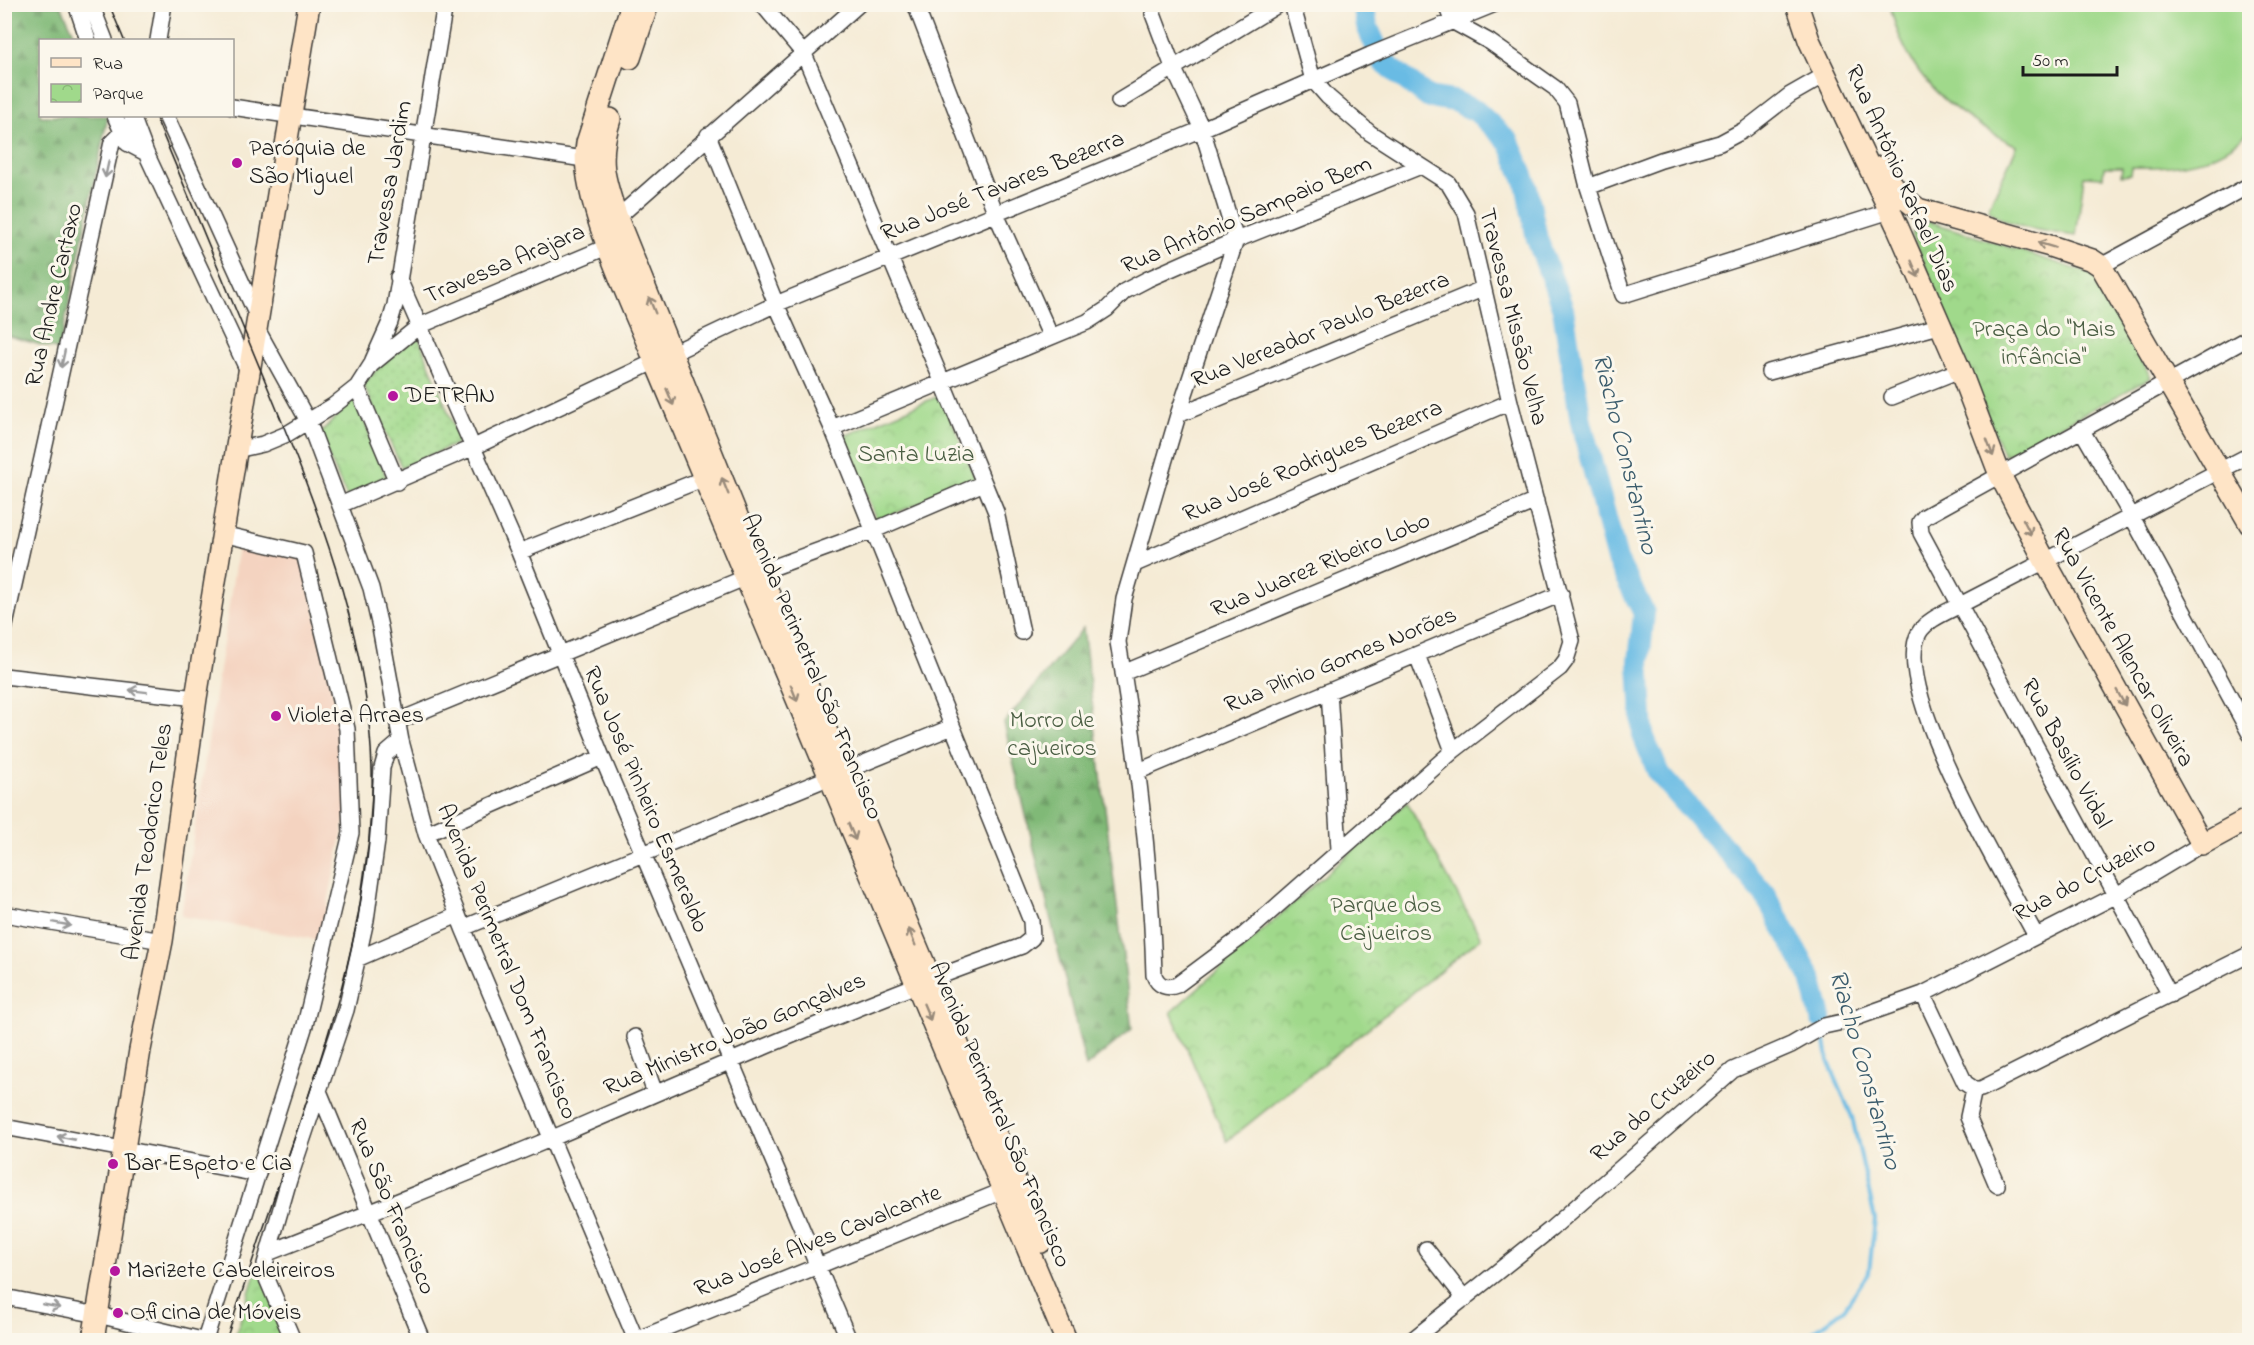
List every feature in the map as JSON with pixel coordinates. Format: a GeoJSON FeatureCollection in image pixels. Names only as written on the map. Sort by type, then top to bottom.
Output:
{"type":"FeatureCollection","features":[{"type":"Feature","properties":{"kind":"main road","name":"Avenida Teodorico Teles"},"geometry":{"type":"LineString","coordinates":[[93,1341],[140,1050],[162,941],[196,698],[309,4]]}},
{"type":"Feature","properties":{"kind":"main road","name":"Avenida Perimetral São Francisco"},"geometry":{"type":"LineString","coordinates":[[632,4],[602,143],[607,189],[609,246],[663,357],[705,478],[754,575]]}},
{"type":"Feature","properties":{"kind":"main road","name":"Avenida Perimetral São Francisco"},"geometry":{"type":"LineString","coordinates":[[648,4],[584,159],[663,357],[922,981],[1080,1341]]}},
{"type":"Feature","properties":{"kind":"main road","name":"Rua Antônio Rafael Dias"},"geometry":{"type":"LineString","coordinates":[[1797,4],[1809,40],[1825,75],[1849,109],[1898,194],[1918,209],[2050,246],[2092,260],[2101,266]]}},
{"type":"Feature","properties":{"kind":"main road","name":"Rua Antônio Rafael Dias"},"geometry":{"type":"LineString","coordinates":[[1810,4],[1849,109],[1939,326],[1960,370],[2000,475]]}},
{"type":"Feature","properties":{"kind":"main road"},"geometry":{"type":"LineString","coordinates":[[1894,220],[1903,213],[1918,209]]}},
{"type":"Feature","properties":{"kind":"main road"},"geometry":{"type":"LineString","coordinates":[[2101,266],[2218,472],[2249,520]]}},
{"type":"Feature","properties":{"kind":"main road","name":"Rua Vicente Alencar Oliveira"},"geometry":{"type":"LineString","coordinates":[[2000,475],[2045,561],[2202,844]]}},
{"type":"Feature","properties":{"kind":"main road","name":"Rua do Cruzeiro"},"geometry":{"type":"LineString","coordinates":[[2202,844],[2250,818]]}},
{"type":"Feature","properties":{"kind":"main road","name":"Avenida Perimetral São Francisco"},"geometry":{"type":"LineString","coordinates":[[1011,1188],[1066,1341]]}},
{"type":"Feature","properties":{"kind":"street"},"geometry":{"type":"LineString","coordinates":[[76,4],[88,39]]}},
{"type":"Feature","properties":{"kind":"street"},"geometry":{"type":"LineString","coordinates":[[91,4],[105,39]]}},
{"type":"Feature","properties":{"kind":"street"},"geometry":{"type":"LineString","coordinates":[[158,39],[164,4]]}},
{"type":"Feature","properties":{"kind":"street","name":"Travessa Jardim"},"geometry":{"type":"LineString","coordinates":[[236,450],[263,444],[309,423],[357,387],[371,365],[390,322],[445,4]]}},
{"type":"Feature","properties":{"kind":"street"},"geometry":{"type":"LineString","coordinates":[[762,4],[804,54],[942,381],[998,522],[1022,632]]}},
{"type":"Feature","properties":{"kind":"street"},"geometry":{"type":"LineString","coordinates":[[609,221],[859,4]]}},
{"type":"Feature","properties":{"kind":"street"},"geometry":{"type":"LineString","coordinates":[[915,4],[996,214],[1050,335]]}},
{"type":"Feature","properties":{"kind":"street"},"geometry":{"type":"LineString","coordinates":[[1119,101],[1279,4]]}},
{"type":"Feature","properties":{"kind":"street","name":"Travessa Missão Velha"},"geometry":{"type":"LineString","coordinates":[[1292,4],[1313,80],[1328,97],[1370,133],[1448,183],[1466,213],[1482,289],[1572,641],[1566,660],[1560,668],[1453,751]]}},
{"type":"Feature","properties":{"kind":"street"},"geometry":{"type":"LineString","coordinates":[[1446,4],[1452,21],[1499,49],[1555,88],[1567,102],[1588,187],[1623,296],[1894,220]]}},
{"type":"Feature","properties":{"kind":"street","name":"Rua José Tavares Bezerra"},"geometry":{"type":"LineString","coordinates":[[340,505],[474,447],[776,304],[1202,129],[1370,55],[1495,4]]}},
{"type":"Feature","properties":{"kind":"street"},"geometry":{"type":"LineString","coordinates":[[1153,14],[1173,67],[1202,129],[1236,240],[1178,415],[1119,627],[1123,673],[1139,771],[1152,915],[1154,975],[1161,985],[1173,986],[1244,935],[1453,751],[1418,655]]}},
{"type":"Feature","properties":{"kind":"street"},"geometry":{"type":"LineString","coordinates":[[1588,187],[1661,160],[1720,143],[1746,129],[1796,90],[1825,75]]}},
{"type":"Feature","properties":{"kind":"street"},"geometry":{"type":"LineString","coordinates":[[234,106],[584,159]]}},
{"type":"Feature","properties":{"kind":"street"},"geometry":{"type":"LineString","coordinates":[[115,117],[127,143],[146,153]]}},
{"type":"Feature","properties":{"kind":"street","name":"Avenida Perimetral Dom Francisco"},"geometry":{"type":"LineString","coordinates":[[166,117],[257,322],[309,423],[370,588],[401,741],[426,834],[460,922],[553,1137],[636,1340]]}},
{"type":"Feature","properties":{"kind":"street"},"geometry":{"type":"LineString","coordinates":[[133,118],[146,153],[249,373]]}},
{"type":"Feature","properties":{"kind":"street","name":"Rua Andre Cartaxo"},"geometry":{"type":"LineString","coordinates":[[4,630],[112,142],[133,118]]}},
{"type":"Feature","properties":{"kind":"street"},"geometry":{"type":"LineString","coordinates":[[359,958],[642,853],[952,727],[832,428],[776,304],[708,135]]}},
{"type":"Feature","properties":{"kind":"street","name":"Rua Antônio Sampaio Bem"},"geometry":{"type":"LineString","coordinates":[[832,428],[1050,335],[1087,322],[1107,309],[1125,291],[1236,240],[1420,166]]}},
{"type":"Feature","properties":{"kind":"street"},"geometry":{"type":"LineString","coordinates":[[2101,266],[2250,185]]}},
{"type":"Feature","properties":{"kind":"street","name":"Travessa Arajara"},"geometry":{"type":"LineString","coordinates":[[418,326],[609,246]]}},
{"type":"Feature","properties":{"kind":"street","name":"Rua José Pinheiro Esmeraldo"},"geometry":{"type":"LineString","coordinates":[[398,277],[519,552],[602,758],[849,1341]]}},
{"type":"Feature","properties":{"kind":"street","name":"Rua Vereador Paulo Bezerra"},"geometry":{"type":"LineString","coordinates":[[1178,415],[1482,289]]}},
{"type":"Feature","properties":{"kind":"street","name":"Travessa Jardim"},"geometry":{"type":"LineString","coordinates":[[371,365],[418,326]]}},
{"type":"Feature","properties":{"kind":"street"},"geometry":{"type":"LineString","coordinates":[[1769,372],[1939,326]]}},
{"type":"Feature","properties":{"kind":"street"},"geometry":{"type":"LineString","coordinates":[[2000,475],[2250,337]]}},
{"type":"Feature","properties":{"kind":"street"},"geometry":{"type":"LineString","coordinates":[[1892,396],[1960,370]]}},
{"type":"Feature","properties":{"kind":"street"},"geometry":{"type":"LineString","coordinates":[[357,387],[397,482]]}},
{"type":"Feature","properties":{"kind":"street","name":"Rua José Rodrigues Bezerra"},"geometry":{"type":"LineString","coordinates":[[1135,564],[1510,402]]}},
{"type":"Feature","properties":{"kind":"street"},"geometry":{"type":"LineString","coordinates":[[2081,429],[2131,515],[2250,734]]}},
{"type":"Feature","properties":{"kind":"street"},"geometry":{"type":"LineString","coordinates":[[2036,936],[1936,745],[1927,722],[1916,683],[1914,657],[1918,634],[1923,626],[1960,605],[2250,455]]}},
{"type":"Feature","properties":{"kind":"street","name":"Rua Basílio Vidal"},"geometry":{"type":"LineString","coordinates":[[2000,475],[1924,517],[1920,522],[1921,533],[2115,896],[2170,994]]}},
{"type":"Feature","properties":{"kind":"street"},"geometry":{"type":"LineString","coordinates":[[519,552],[705,478]]}},
{"type":"Feature","properties":{"kind":"street"},"geometry":{"type":"LineString","coordinates":[[398,721],[754,575],[872,531],[984,483]]}},
{"type":"Feature","properties":{"kind":"street","name":"Rua Juarez Ribeiro Lobo"},"geometry":{"type":"LineString","coordinates":[[1123,673],[1536,501]]}},
{"type":"Feature","properties":{"kind":"street"},"geometry":{"type":"LineString","coordinates":[[4,1297],[98,1315],[203,1341],[305,1025],[332,924],[351,833],[346,729],[304,553],[222,534]]}},
{"type":"Feature","properties":{"kind":"street","name":"Rua Plinio Gomes Norões"},"geometry":{"type":"LineString","coordinates":[[1139,771],[1561,594]]}},
{"type":"Feature","properties":{"kind":"street"},"geometry":{"type":"LineString","coordinates":[[4,676],[196,698]]}},
{"type":"Feature","properties":{"kind":"street"},"geometry":{"type":"LineString","coordinates":[[1329,691],[1339,849]]}},
{"type":"Feature","properties":{"kind":"street","name":"Rua Ministro João Gonçalves"},"geometry":{"type":"LineString","coordinates":[[268,1253],[553,1137],[730,1059],[922,981],[1022,946],[1032,938],[1031,921],[952,727]]}},
{"type":"Feature","properties":{"kind":"street"},"geometry":{"type":"LineString","coordinates":[[293,1341],[267,1279],[265,1264],[346,1010],[359,958],[377,841],[382,768],[386,754],[401,741]]}},
{"type":"Feature","properties":{"kind":"street"},"geometry":{"type":"LineString","coordinates":[[426,834],[602,758]]}},
{"type":"Feature","properties":{"kind":"street","name":"Rua do Cruzeiro"},"geometry":{"type":"LineString","coordinates":[[1412,1341],[1551,1229],[1733,1070],[1791,1045],[1824,1026],[1847,1022],[1923,994],[2115,896],[2202,844]]}},
{"type":"Feature","properties":{"kind":"street"},"geometry":{"type":"LineString","coordinates":[[4,914],[162,941]]}},
{"type":"Feature","properties":{"kind":"street"},"geometry":{"type":"LineString","coordinates":[[1923,994],[1965,1083],[1974,1089],[1981,1089],[2250,954]]}},
{"type":"Feature","properties":{"kind":"street"},"geometry":{"type":"LineString","coordinates":[[635,1037],[655,1093]]}},
{"type":"Feature","properties":{"kind":"street"},"geometry":{"type":"LineString","coordinates":[[1974,1089],[1968,1117],[1997,1185]]}},
{"type":"Feature","properties":{"kind":"street","name":"Rua São Francisco"},"geometry":{"type":"LineString","coordinates":[[319,1091],[422,1341]]}},
{"type":"Feature","properties":{"kind":"street"},"geometry":{"type":"LineString","coordinates":[[4,1127],[258,1174]]}},
{"type":"Feature","properties":{"kind":"street","name":"Rua José Alves Cavalcante"},"geometry":{"type":"LineString","coordinates":[[636,1340],[1011,1188]]}},
{"type":"Feature","properties":{"kind":"street"},"geometry":{"type":"LineString","coordinates":[[1426,1249],[1465,1299]]}},
{"type":"Feature","properties":{"kind":"shaded area","name":"Violeta Arraes"},"geometry":{"type":"Polygon","coordinates":[[[238,547],[303,551],[344,747],[347,811],[320,940],[181,916],[238,547]]]}},
{"type":"Feature","properties":{"kind":"green space"},"geometry":{"type":"Polygon","coordinates":[[[4,5],[61,5],[77,39],[39,39],[39,117],[108,117],[59,350],[5,335],[4,5]]]}},
{"type":"Feature","properties":{"kind":"green space"},"geometry":{"type":"Polygon","coordinates":[[[1890,5],[2249,5],[2249,131],[2238,142],[2210,157],[2180,165],[2132,167],[2131,174],[2121,175],[2122,167],[2104,167],[2103,177],[2084,176],[2076,236],[2018,225],[1997,216],[1988,209],[2017,146],[1973,121],[1936,91],[1907,53],[1890,5]]]}},
{"type":"Feature","properties":{"kind":"green space","name":"Praça do ''Mais infância''"},"geometry":{"type":"Polygon","coordinates":[[[1922,219],[2097,276],[2151,378],[2004,456],[1912,234],[1922,219]]]}},
{"type":"Feature","properties":{"kind":"green space"},"geometry":{"type":"Polygon","coordinates":[[[418,336],[460,442],[402,468],[363,384],[385,361],[418,336]]]}},
{"type":"Feature","properties":{"kind":"green space","name":"Santa Luzia"},"geometry":{"type":"Polygon","coordinates":[[[941,395],[976,479],[877,521],[842,437],[941,395]]]}},
{"type":"Feature","properties":{"kind":"green space"},"geometry":{"type":"Polygon","coordinates":[[[355,397],[387,479],[347,497],[319,435],[355,397]]]}},
{"type":"Feature","properties":{"kind":"green space","name":"Morro de cajueiros"},"geometry":{"type":"Polygon","coordinates":[[[1083,628],[1132,1029],[1086,1067],[1004,723],[1083,628]]]}},
{"type":"Feature","properties":{"kind":"green space","name":"Parque dos Cajueiros"},"geometry":{"type":"Polygon","coordinates":[[[1407,802],[1481,938],[1227,1141],[1171,1012],[1407,802]]]}},
{"type":"Feature","properties":{"kind":"green space"},"geometry":{"type":"Polygon","coordinates":[[[258,1265],[290,1340],[234,1340],[258,1265]]]}},
{"type":"Feature","properties":{"kind":"waterway","name":"Riacho Constantino"},"geometry":{"type":"LineString","coordinates":[[1363,4],[1367,26],[1383,62],[1428,97],[1454,101],[1476,111],[1509,142],[1526,183],[1537,239],[1563,309],[1581,422],[1617,560],[1644,613],[1639,662],[1643,735],[1658,772],[1764,893],[1811,978],[1821,1018]]}},
{"type":"Feature","properties":{"kind":"waterway","name":"Riacho Constantino"},"geometry":{"type":"LineString","coordinates":[[1808,1340],[1808,1336],[1844,1309],[1869,1272],[1875,1219],[1852,1117],[1828,1060],[1823,1030]]}},
{"type":"Feature","properties":{"kind":"tram line"},"geometry":{"type":"LineString","coordinates":[[109,4],[124,39]]}},
{"type":"Feature","properties":{"kind":"tram line"},"geometry":{"type":"LineString","coordinates":[[155,117],[281,420],[323,531],[356,644],[366,702],[372,760],[371,819],[367,862],[352,946],[317,1070],[226,1340]]}},
{"type":"Feature","properties":{"kind":"place","name":"Paróquia de São Miguel"},"geometry":{"type":"Point","coordinates":[237,163]}},
{"type":"Feature","properties":{"kind":"place","name":"DETRAN"},"geometry":{"type":"Point","coordinates":[393,396]}},
{"type":"Feature","properties":{"kind":"place","name":"Violeta Arraes"},"geometry":{"type":"Point","coordinates":[276,716]}},
{"type":"Feature","properties":{"kind":"place","name":"Bar Espeto e Cia"},"geometry":{"type":"Point","coordinates":[113,1164]}},
{"type":"Feature","properties":{"kind":"place","name":"Marizete Cabeleireiros"},"geometry":{"type":"Point","coordinates":[115,1271]}},
{"type":"Feature","properties":{"kind":"place","name":"Oficina de Móveis"},"geometry":{"type":"Point","coordinates":[118,1313]}}]}
